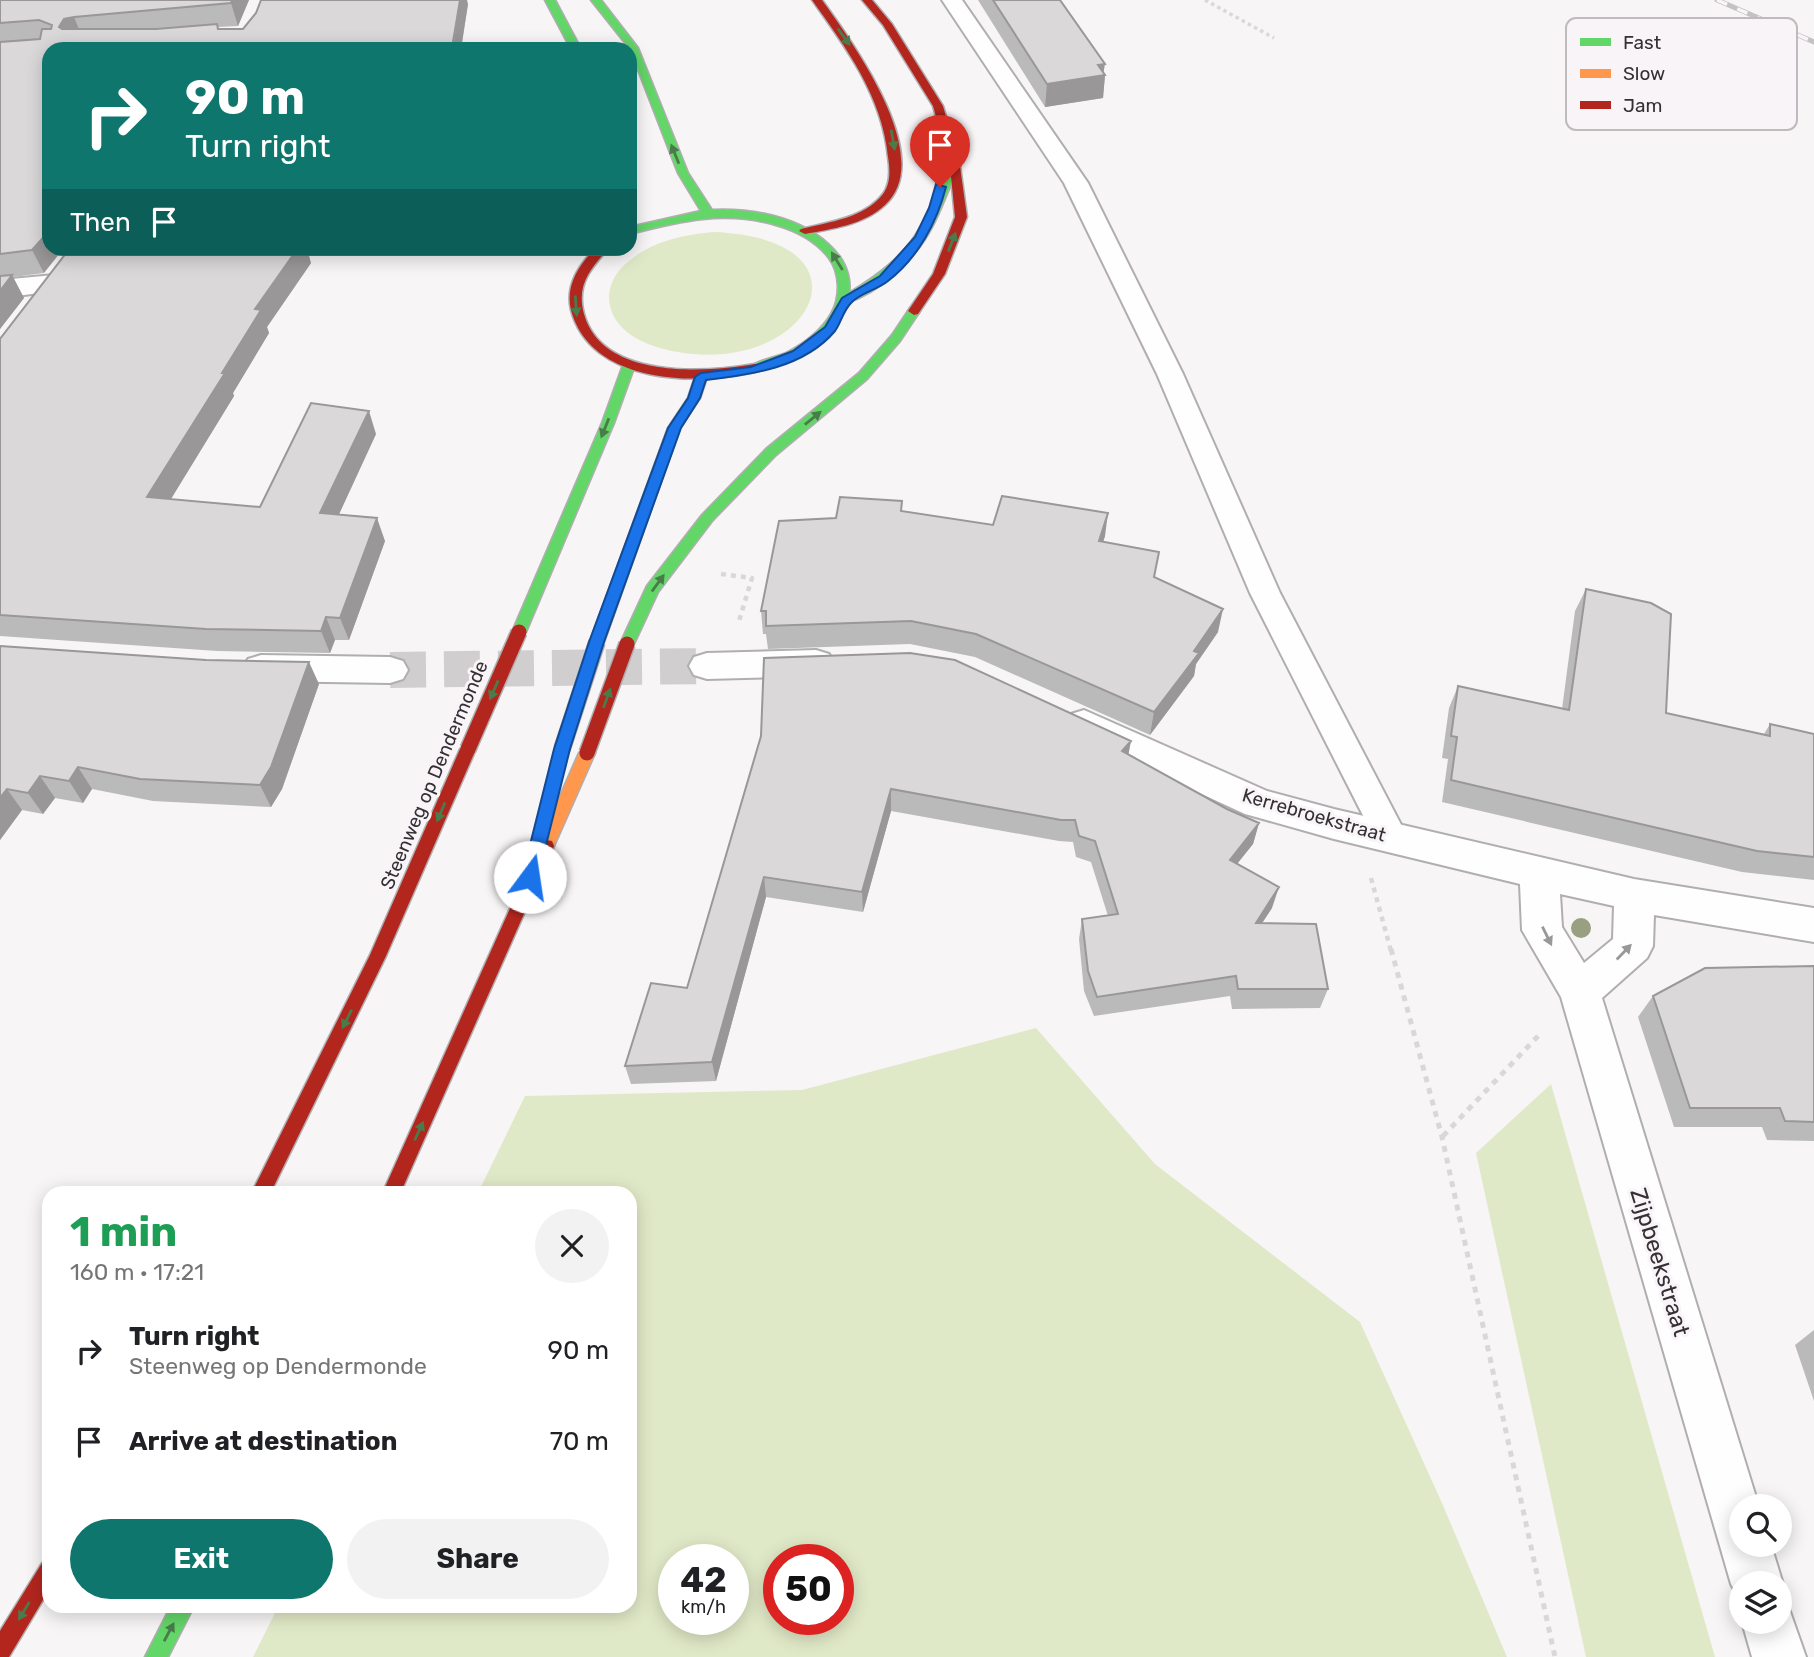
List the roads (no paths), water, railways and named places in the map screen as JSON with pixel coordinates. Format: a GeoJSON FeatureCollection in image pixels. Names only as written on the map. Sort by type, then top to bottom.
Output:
{"type":"FeatureCollection","features":[{"type":"Feature","properties":{"kind":"main road"},"geometry":{"type":"LineString","coordinates":[[550,0],[572,42]]}},
{"type":"Feature","properties":{"kind":"main road"},"geometry":{"type":"LineString","coordinates":[[596,0],[628,42]]}},
{"type":"Feature","properties":{"kind":"main road"},"geometry":{"type":"LineString","coordinates":[[805,231],[870,210],[885,199],[894,187],[895,153],[890,124],[853,50],[817,0]]}},
{"type":"Feature","properties":{"kind":"main road"},"geometry":{"type":"LineString","coordinates":[[394,1186],[587,753],[627,644],[652,590],[707,518],[771,452],[863,376],[896,338],[939,274],[961,217],[955,166],[937,106],[887,24],[867,0]]}},
{"type":"Feature","properties":{"kind":"main road"},"geometry":{"type":"LineString","coordinates":[[637,58],[683,173],[708,213]]}},
{"type":"Feature","properties":{"kind":"main road"},"geometry":{"type":"LineString","coordinates":[[846,300],[895,269],[920,239],[935,208],[940,187],[955,166]]}},
{"type":"Feature","properties":{"kind":"main road"},"geometry":{"type":"LineString","coordinates":[[594,256],[575,283],[575,314],[593,343],[629,365],[664,374],[701,377],[753,370],[798,354],[830,330],[846,300],[847,281],[840,262],[825,245],[805,231],[776,220],[743,214],[708,213],[667,219],[637,229]]}},
{"type":"Feature","properties":{"kind":"main road","name":"Steenweg op Dendermonde"},"geometry":{"type":"LineString","coordinates":[[264,1186],[379,956],[608,423],[629,365]]}},
{"type":"Feature","properties":{"kind":"main road"},"geometry":{"type":"LineString","coordinates":[[560,755],[597,642],[674,428],[694,398],[701,377]]}},
{"type":"Feature","properties":{"kind":"main road"},"geometry":{"type":"LineString","coordinates":[[530,877],[549,800]]}},
{"type":"Feature","properties":{"kind":"main road"},"geometry":{"type":"LineString","coordinates":[[0,1652],[42,1582]]}},
{"type":"Feature","properties":{"kind":"main road"},"geometry":{"type":"LineString","coordinates":[[156,1657],[179,1613]]}},
{"type":"Feature","properties":{"kind":"street"},"geometry":{"type":"LineString","coordinates":[[0,289],[61,275],[31,313]]}},
{"type":"Feature","properties":{"kind":"street"},"geometry":{"type":"LineString","coordinates":[[717,666],[845,662]]}},
{"type":"Feature","properties":{"kind":"street"},"geometry":{"type":"LineString","coordinates":[[231,667],[390,670]]}},
{"type":"Feature","properties":{"kind":"street","name":"Kerrebroekstraat"},"geometry":{"type":"LineString","coordinates":[[1048,708],[1258,803],[1374,834],[1634,895],[1814,925]]}},
{"type":"Feature","properties":{"kind":"street","name":"Zijpbeekstraat"},"geometry":{"type":"LineString","coordinates":[[1539,873],[1542,930],[1580,992],[1730,1494]]}},
{"type":"Feature","properties":{"kind":"street"},"geometry":{"type":"LineString","coordinates":[[1580,992],[1633,946],[1634,895]]}},
{"type":"Feature","properties":{"kind":"street"},"geometry":{"type":"LineString","coordinates":[[1772,1634],[1779,1657]]}},
{"type":"Feature","properties":{"kind":"lane"},"geometry":{"type":"LineString","coordinates":[[952,0],[1076,183],[1170,374],[1374,834]]}},
{"type":"Feature","properties":{"kind":"tunnel"},"geometry":{"type":"LineString","coordinates":[[390,670],[707,666]]}},
{"type":"Feature","properties":{"kind":"railway"},"geometry":{"type":"LineString","coordinates":[[1717,0],[1759,18]]}},
{"type":"Feature","properties":{"kind":"railway"},"geometry":{"type":"LineString","coordinates":[[1797,35],[1814,42]]}}]}
